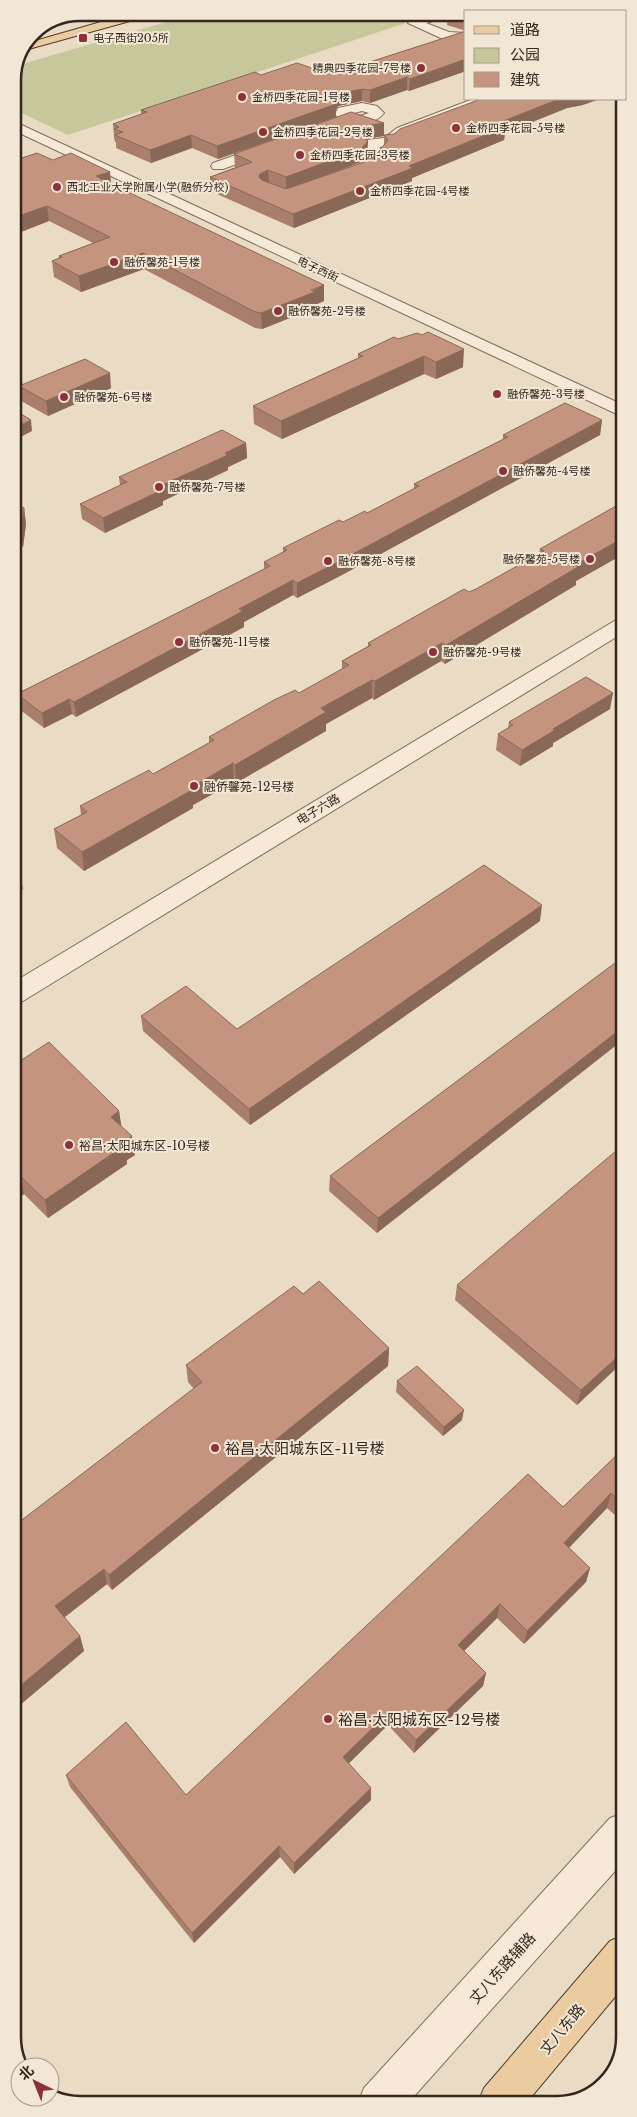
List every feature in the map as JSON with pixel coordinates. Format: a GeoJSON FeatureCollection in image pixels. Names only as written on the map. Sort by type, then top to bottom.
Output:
{"type":"FeatureCollection","features":[{"type":"Feature","properties":{"kind":"main road"},"geometry":{"type":"LineString","coordinates":[[34,45],[114,21]]}},
{"type":"Feature","properties":{"kind":"main road","name":"丈八东路"},"geometry":{"type":"LineString","coordinates":[[504,2096],[616,1964]]}},
{"type":"Feature","properties":{"kind":"street"},"geometry":{"type":"LineString","coordinates":[[423,21],[414,24],[447,36],[464,37]]}},
{"type":"Feature","properties":{"kind":"street"},"geometry":{"type":"LineString","coordinates":[[340,177],[367,167],[379,152],[367,147],[371,144],[388,142],[402,131],[481,100]]}},
{"type":"Feature","properties":{"kind":"street"},"geometry":{"type":"LineString","coordinates":[[330,126],[349,119],[342,113],[356,107],[367,107],[377,113],[372,118],[402,131]]}},
{"type":"Feature","properties":{"kind":"street","name":"电子西街"},"geometry":{"type":"LineString","coordinates":[[21,129],[616,409]]}},
{"type":"Feature","properties":{"kind":"street"},"geometry":{"type":"LineString","coordinates":[[218,166],[284,142]]}},
{"type":"Feature","properties":{"kind":"street","name":"电子六路"},"geometry":{"type":"LineString","coordinates":[[21,990],[616,628]]}},
{"type":"Feature","properties":{"kind":"street","name":"丈八东路辅路"},"geometry":{"type":"LineString","coordinates":[[385,2096],[616,1841]]}},
{"type":"Feature","properties":{"kind":"green space"},"geometry":{"type":"Polygon","coordinates":[[[170,21],[412,21],[68,135],[21,113],[21,81],[24,64],[170,21]]]}},
{"type":"Feature","properties":{"kind":"building"},"geometry":{"type":"Polygon","coordinates":[[[464,32],[464,60],[410,79],[407,77],[370,90],[362,89],[338,94],[333,100],[336,104],[217,146],[191,135],[150,150],[115,135],[123,132],[114,129],[119,127],[113,124],[147,112],[141,110],[255,72],[261,75],[297,63],[321,71],[348,69],[464,32]]]}},
{"type":"Feature","properties":{"kind":"building"},"geometry":{"type":"Polygon","coordinates":[[[478,100],[556,100],[496,124],[505,127],[409,166],[413,168],[293,214],[210,177],[252,162],[234,154],[351,112],[384,123],[365,126],[358,134],[368,141],[361,149],[286,177],[268,170],[260,174],[259,177],[262,180],[286,189],[373,159],[388,140],[384,135],[394,134],[400,129],[478,100]]]}},
{"type":"Feature","properties":{"kind":"building"},"geometry":{"type":"Polygon","coordinates":[[[37,153],[53,160],[71,153],[110,172],[96,176],[109,183],[324,285],[311,290],[315,292],[261,313],[255,312],[143,253],[79,276],[52,261],[62,257],[59,256],[110,237],[47,206],[21,215],[21,158],[37,153]]]}},
{"type":"Feature","properties":{"kind":"building"},"geometry":{"type":"Polygon","coordinates":[[[428,332],[464,349],[436,362],[424,356],[281,421],[253,406],[363,356],[358,354],[394,337],[398,339],[417,333],[422,335],[428,332]]]}},
{"type":"Feature","properties":{"kind":"building"},"geometry":{"type":"Polygon","coordinates":[[[85,359],[110,373],[46,401],[21,387],[21,385],[85,359]]]}},
{"type":"Feature","properties":{"kind":"building"},"geometry":{"type":"Polygon","coordinates":[[[565,403],[602,420],[340,561],[297,583],[293,580],[239,609],[243,611],[74,702],[69,699],[42,713],[21,697],[21,692],[270,566],[264,562],[287,550],[283,548],[339,520],[343,522],[365,511],[367,513],[419,486],[414,484],[508,437],[503,435],[565,403]]]}},
{"type":"Feature","properties":{"kind":"building"},"geometry":{"type":"Polygon","coordinates":[[[21,414],[31,420],[21,425],[21,414]]]}},
{"type":"Feature","properties":{"kind":"building"},"geometry":{"type":"Polygon","coordinates":[[[222,430],[246,443],[225,453],[228,455],[160,486],[162,490],[103,518],[80,504],[127,482],[119,477],[222,430]]]}},
{"type":"Feature","properties":{"kind":"building"},"geometry":{"type":"Polygon","coordinates":[[[21,506],[24,508],[21,532],[21,506]]]}},
{"type":"Feature","properties":{"kind":"building"},"geometry":{"type":"Polygon","coordinates":[[[616,506],[616,542],[575,565],[578,567],[446,645],[442,643],[375,681],[372,680],[321,708],[326,712],[235,765],[233,763],[190,788],[192,790],[82,852],[54,829],[87,812],[80,806],[149,770],[153,774],[214,740],[209,737],[274,700],[295,690],[299,693],[349,665],[342,661],[371,645],[368,643],[464,589],[469,592],[476,589],[544,551],[540,549],[616,506]]]}},
{"type":"Feature","properties":{"kind":"building"},"geometry":{"type":"Polygon","coordinates":[[[586,677],[613,693],[522,750],[498,734],[513,725],[509,722],[586,677]]]}},
{"type":"Feature","properties":{"kind":"building"},"geometry":{"type":"Polygon","coordinates":[[[484,865],[542,905],[249,1109],[141,1016],[186,986],[237,1029],[484,865]]]}},
{"type":"Feature","properties":{"kind":"building"},"geometry":{"type":"Polygon","coordinates":[[[616,962],[616,1032],[378,1218],[330,1176],[616,962]]]}},
{"type":"Feature","properties":{"kind":"building","name":"裕昌·太阳城东区-10号楼"},"geometry":{"type":"Polygon","coordinates":[[[49,1042],[119,1111],[111,1117],[132,1136],[122,1143],[125,1145],[45,1200],[21,1177],[21,1060],[49,1042]]]}},
{"type":"Feature","properties":{"kind":"building"},"geometry":{"type":"Polygon","coordinates":[[[616,1151],[616,1358],[581,1390],[457,1285],[616,1151]]]}},
{"type":"Feature","properties":{"kind":"building","name":"裕昌·太阳城东区-11号楼"},"geometry":{"type":"Polygon","coordinates":[[[319,1281],[389,1348],[109,1575],[104,1569],[55,1606],[80,1636],[21,1685],[21,1521],[202,1382],[186,1365],[294,1286],[303,1294],[319,1281]]]}},
{"type":"Feature","properties":{"kind":"building"},"geometry":{"type":"Polygon","coordinates":[[[417,1366],[464,1410],[444,1427],[397,1381],[417,1366]]]}},
{"type":"Feature","properties":{"kind":"building","name":"裕昌·太阳城东区-12号楼"},"geometry":{"type":"Polygon","coordinates":[[[616,1456],[616,1498],[611,1493],[564,1543],[590,1568],[527,1631],[500,1604],[458,1645],[486,1673],[416,1740],[389,1712],[343,1757],[371,1788],[294,1863],[279,1846],[192,1933],[66,1775],[126,1722],[186,1795],[528,1474],[563,1507],[616,1456]]]}},
{"type":"Feature","properties":{"kind":"place","name":"电子西街205所"},"geometry":{"type":"Point","coordinates":[83,38]}},
{"type":"Feature","properties":{"kind":"place","name":"精典四季花园-7号楼"},"geometry":{"type":"Point","coordinates":[421,68]}},
{"type":"Feature","properties":{"kind":"place","name":"金桥四季花园-1号楼"},"geometry":{"type":"Point","coordinates":[242,97]}},
{"type":"Feature","properties":{"kind":"place","name":"金桥四季花园-5号楼"},"geometry":{"type":"Point","coordinates":[456,128]}},
{"type":"Feature","properties":{"kind":"place","name":"金桥四季花园-2号楼"},"geometry":{"type":"Point","coordinates":[263,132]}},
{"type":"Feature","properties":{"kind":"place","name":"金桥四季花园-3号楼"},"geometry":{"type":"Point","coordinates":[300,155]}},
{"type":"Feature","properties":{"kind":"place","name":"西北工业大学附属小学(融侨分校)"},"geometry":{"type":"Point","coordinates":[57,187]}},
{"type":"Feature","properties":{"kind":"place","name":"金桥四季花园-4号楼"},"geometry":{"type":"Point","coordinates":[360,191]}},
{"type":"Feature","properties":{"kind":"place","name":"融侨馨苑-1号楼"},"geometry":{"type":"Point","coordinates":[114,262]}},
{"type":"Feature","properties":{"kind":"place","name":"融侨馨苑-2号楼"},"geometry":{"type":"Point","coordinates":[278,311]}},
{"type":"Feature","properties":{"kind":"place","name":"融侨馨苑-3号楼"},"geometry":{"type":"Point","coordinates":[497,394]}},
{"type":"Feature","properties":{"kind":"place","name":"融侨馨苑-6号楼"},"geometry":{"type":"Point","coordinates":[64,397]}},
{"type":"Feature","properties":{"kind":"place","name":"融侨馨苑-4号楼"},"geometry":{"type":"Point","coordinates":[503,471]}},
{"type":"Feature","properties":{"kind":"place","name":"融侨馨苑-7号楼"},"geometry":{"type":"Point","coordinates":[159,487]}},
{"type":"Feature","properties":{"kind":"place","name":"融侨馨苑-5号楼"},"geometry":{"type":"Point","coordinates":[590,559]}},
{"type":"Feature","properties":{"kind":"place","name":"融侨馨苑-8号楼"},"geometry":{"type":"Point","coordinates":[328,561]}},
{"type":"Feature","properties":{"kind":"place","name":"融侨馨苑-11号楼"},"geometry":{"type":"Point","coordinates":[179,642]}},
{"type":"Feature","properties":{"kind":"place","name":"融侨馨苑-9号楼"},"geometry":{"type":"Point","coordinates":[433,652]}},
{"type":"Feature","properties":{"kind":"place","name":"融侨馨苑-12号楼"},"geometry":{"type":"Point","coordinates":[194,786]}},
{"type":"Feature","properties":{"kind":"place","name":"裕昌·太阳城东区-10号楼"},"geometry":{"type":"Point","coordinates":[69,1145]}},
{"type":"Feature","properties":{"kind":"place","name":"裕昌·太阳城东区-11号楼"},"geometry":{"type":"Point","coordinates":[215,1448]}},
{"type":"Feature","properties":{"kind":"place","name":"裕昌·太阳城东区-12号楼"},"geometry":{"type":"Point","coordinates":[328,1719]}}]}
